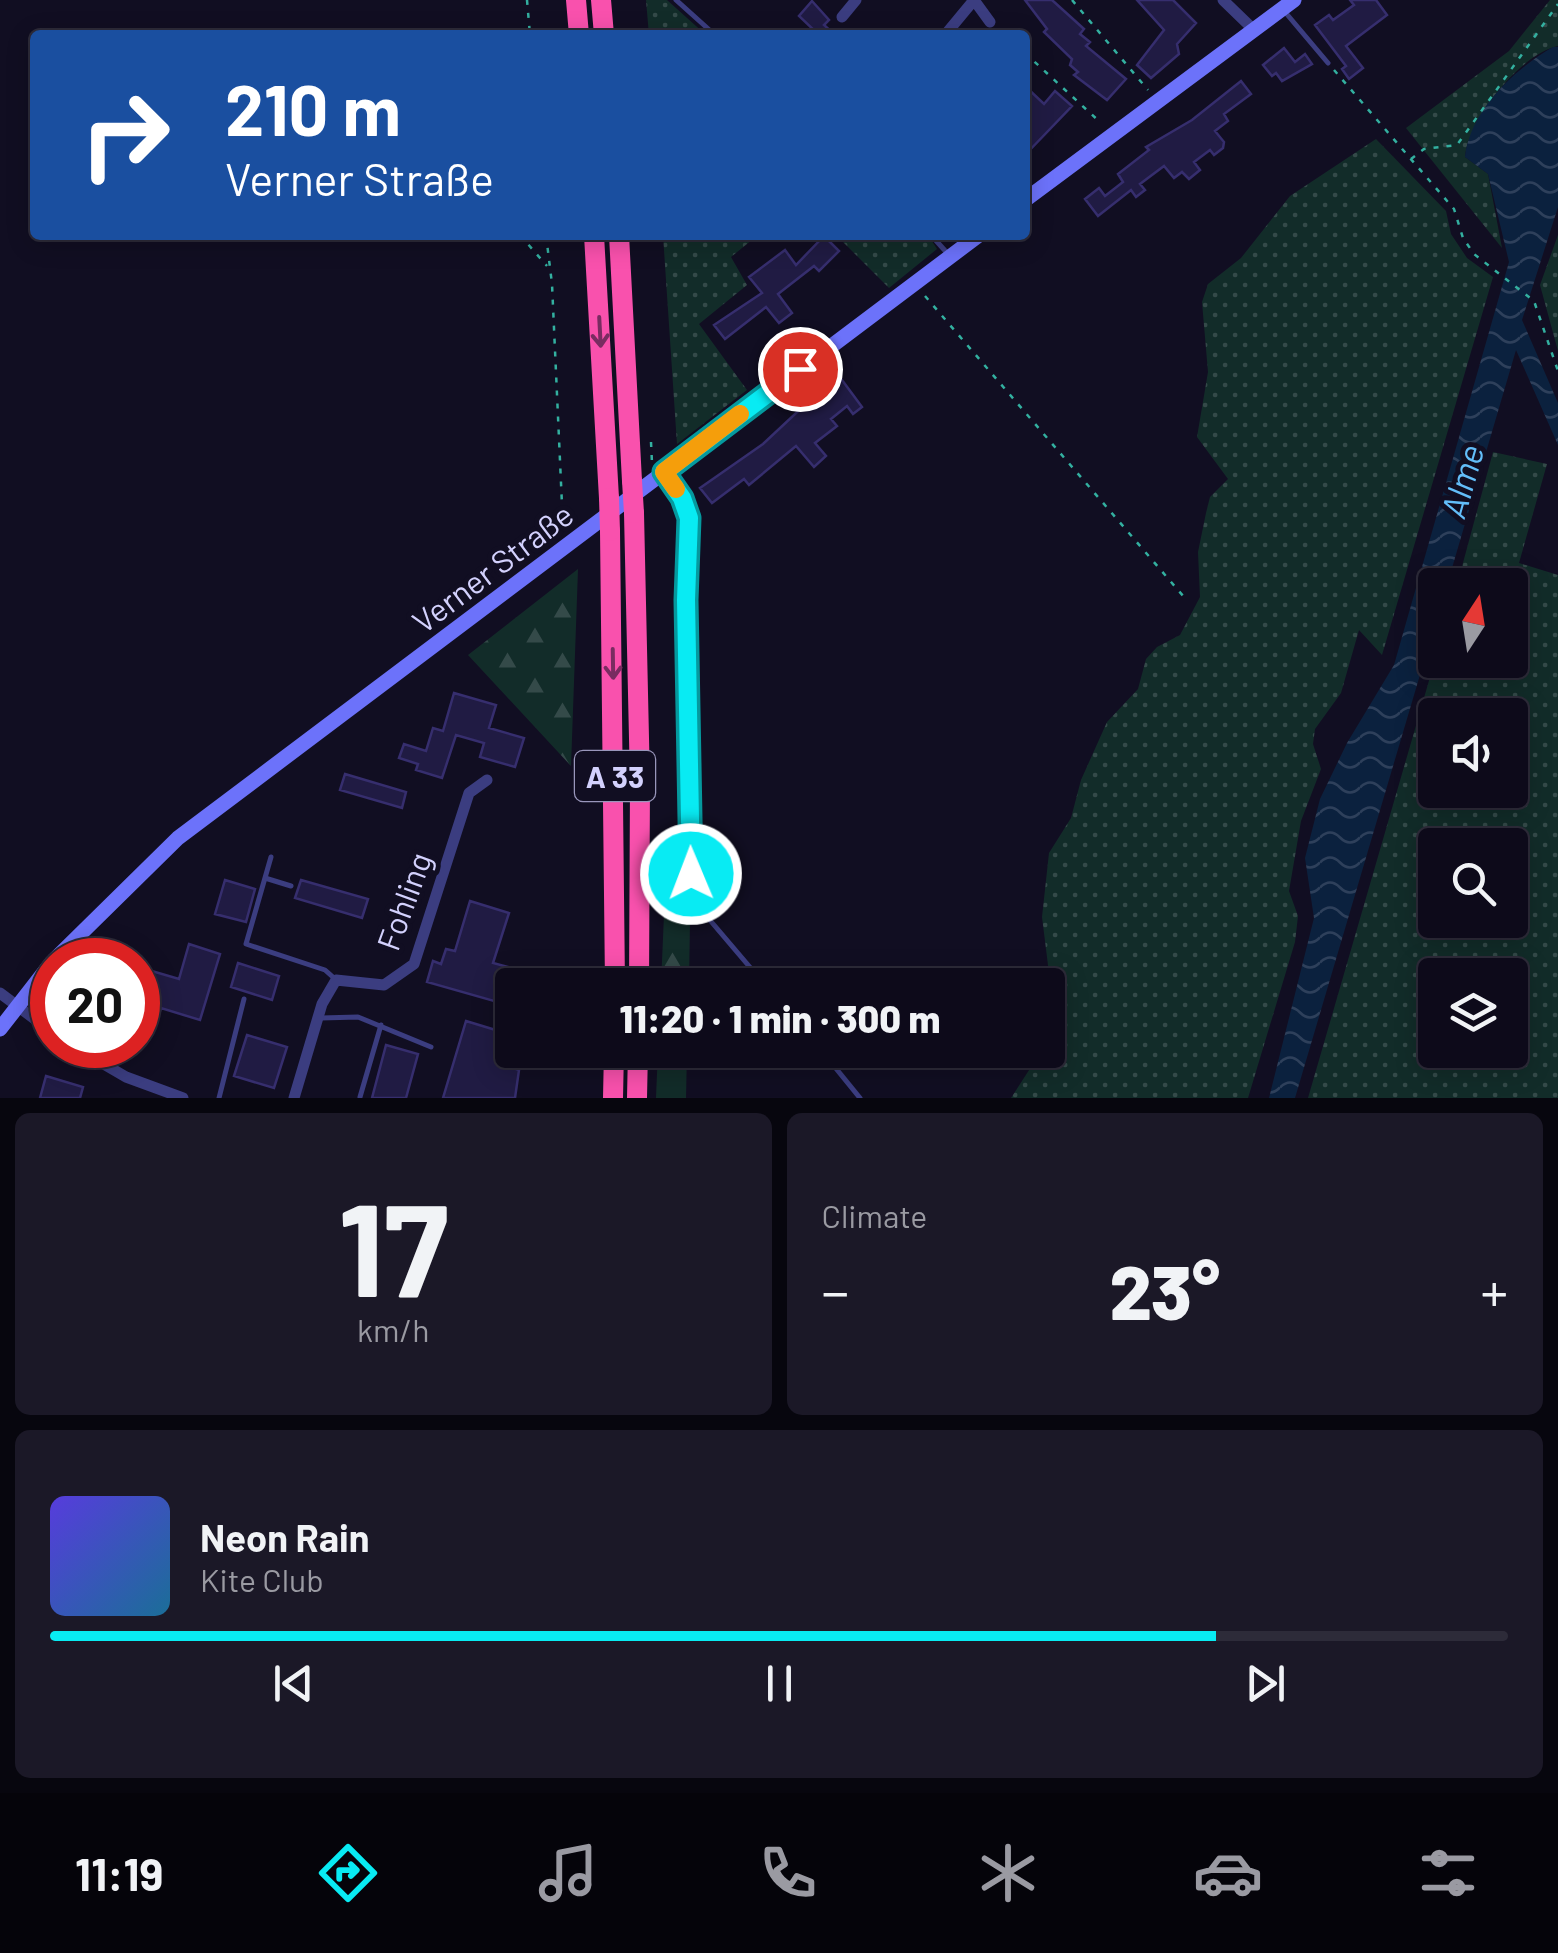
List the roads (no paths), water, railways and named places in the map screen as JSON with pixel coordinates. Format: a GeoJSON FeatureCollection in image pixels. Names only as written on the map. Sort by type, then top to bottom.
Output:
{"type":"FeatureCollection","features":[{"type":"Feature","properties":{"kind":"highway"},"geometry":{"type":"LineString","coordinates":[[576,0],[579,30]]}},
{"type":"Feature","properties":{"kind":"highway"},"geometry":{"type":"LineString","coordinates":[[601,0],[604,30]]}},
{"type":"Feature","properties":{"kind":"highway","name":"A 33"},"geometry":{"type":"LineString","coordinates":[[594,240],[610,531],[615,968]]}},
{"type":"Feature","properties":{"kind":"highway","name":"A 33"},"geometry":{"type":"LineString","coordinates":[[619,240],[634,513],[640,968]]}},
{"type":"Feature","properties":{"kind":"highway"},"geometry":{"type":"LineString","coordinates":[[613,1098],[614,1068]]}},
{"type":"Feature","properties":{"kind":"highway"},"geometry":{"type":"LineString","coordinates":[[637,1098],[638,1068]]}},
{"type":"Feature","properties":{"kind":"main road"},"geometry":{"type":"LineString","coordinates":[[1030,196],[1288,4]]}},
{"type":"Feature","properties":{"kind":"main road","name":"Verner Straße"},"geometry":{"type":"LineString","coordinates":[[76,938],[178,838],[570,542],[658,468],[972,240]]}},
{"type":"Feature","properties":{"kind":"main road","name":"Verner Straße"},"geometry":{"type":"LineString","coordinates":[[0,1029],[30,990]]}},
{"type":"Feature","properties":{"kind":"street"},"geometry":{"type":"LineString","coordinates":[[842,17],[856,0]]}},
{"type":"Feature","properties":{"kind":"street"},"geometry":{"type":"LineString","coordinates":[[949,30],[974,0],[990,22]]}},
{"type":"Feature","properties":{"kind":"street"},"geometry":{"type":"LineString","coordinates":[[1224,0],[1254,30]]}},
{"type":"Feature","properties":{"kind":"street","name":"Fohling"},"geometry":{"type":"LineString","coordinates":[[336,980],[384,985],[414,964],[469,793],[488,780]]}},
{"type":"Feature","properties":{"kind":"street"},"geometry":{"type":"LineString","coordinates":[[294,1098],[318,1019],[336,980]]}},
{"type":"Feature","properties":{"kind":"street"},"geometry":{"type":"LineString","coordinates":[[0,993],[30,1016]]}},
{"type":"Feature","properties":{"kind":"street"},"geometry":{"type":"LineString","coordinates":[[111,1068],[182,1098]]}},
{"type":"Feature","properties":{"kind":"lane"},"geometry":{"type":"LineString","coordinates":[[676,0],[709,30]]}},
{"type":"Feature","properties":{"kind":"lane"},"geometry":{"type":"LineString","coordinates":[[1288,4],[1328,63]]}},
{"type":"Feature","properties":{"kind":"lane"},"geometry":{"type":"LineString","coordinates":[[936,240],[950,256]]}},
{"type":"Feature","properties":{"kind":"lane"},"geometry":{"type":"LineString","coordinates":[[658,468],[682,498],[689,518],[686,600],[694,890],[703,912],[751,968]]}},
{"type":"Feature","properties":{"kind":"lane"},"geometry":{"type":"LineString","coordinates":[[271,858],[246,944],[325,970],[336,980]]}},
{"type":"Feature","properties":{"kind":"lane"},"geometry":{"type":"LineString","coordinates":[[265,878],[290,886]]}},
{"type":"Feature","properties":{"kind":"lane"},"geometry":{"type":"LineString","coordinates":[[219,1098],[244,998]]}},
{"type":"Feature","properties":{"kind":"lane"},"geometry":{"type":"LineString","coordinates":[[318,1019],[346,1014],[431,1047]]}},
{"type":"Feature","properties":{"kind":"lane"},"geometry":{"type":"LineString","coordinates":[[360,1097],[380,1025]]}},
{"type":"Feature","properties":{"kind":"lane"},"geometry":{"type":"LineString","coordinates":[[835,1068],[860,1098]]}},
{"type":"Feature","properties":{"kind":"water","name":"Alme"},"geometry":{"type":"Polygon","coordinates":[[[1558,47],[1558,207],[1522,320],[1558,403],[1558,445],[1516,350],[1452,568],[1422,568],[1509,262],[1488,174],[1465,157],[1485,107],[1524,67],[1558,47]]]}},
{"type":"Feature","properties":{"kind":"water"},"geometry":{"type":"Polygon","coordinates":[[[1418,581],[1419,678],[1295,1098],[1269,1098],[1314,918],[1305,858],[1320,799],[1347,743],[1394,665],[1418,581]]]}}]}
